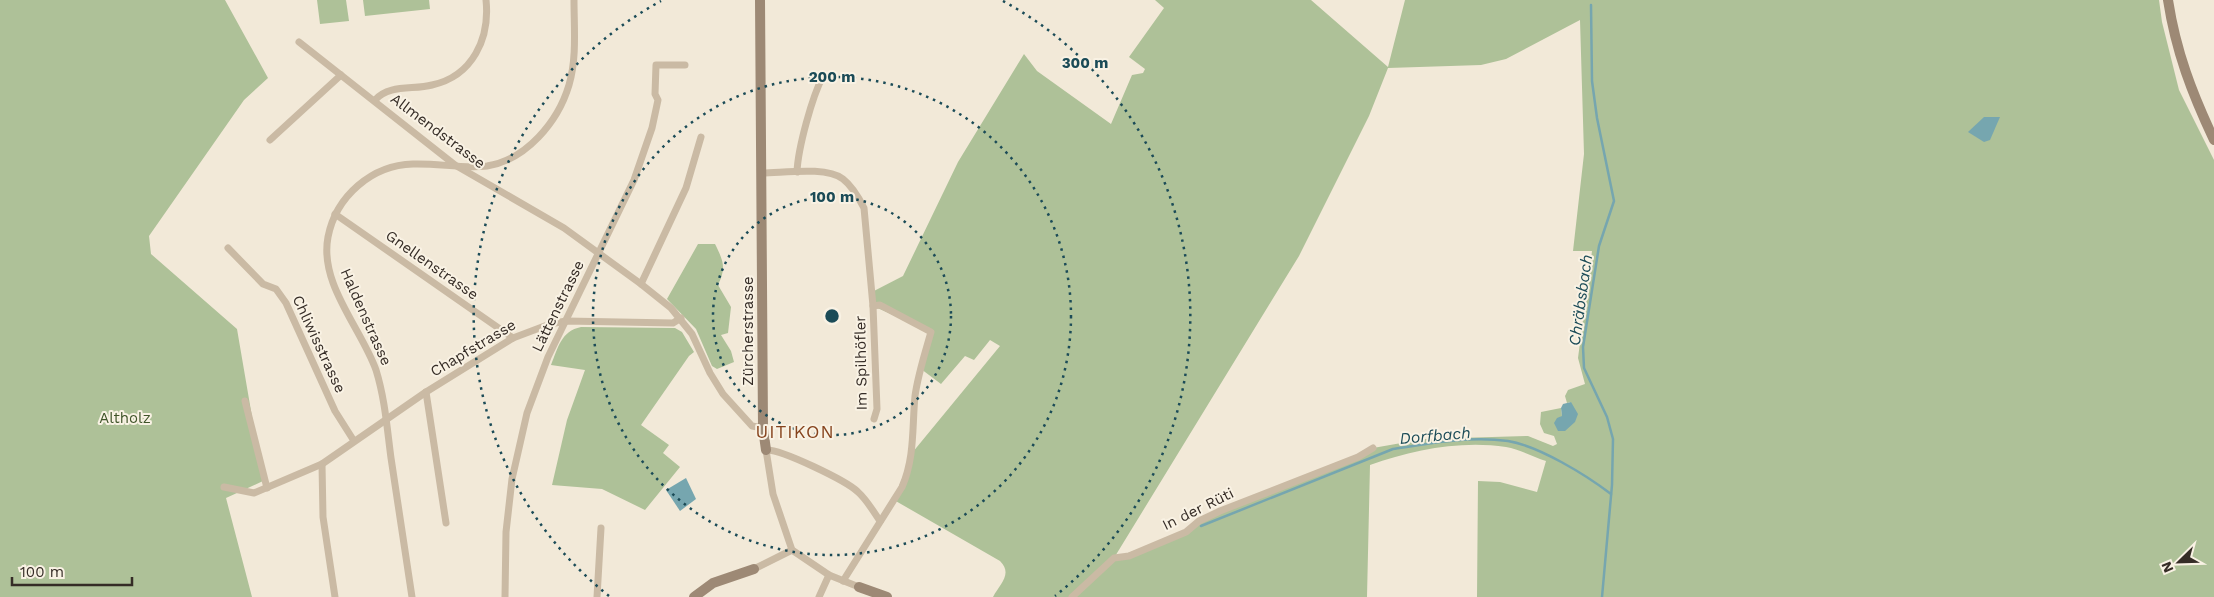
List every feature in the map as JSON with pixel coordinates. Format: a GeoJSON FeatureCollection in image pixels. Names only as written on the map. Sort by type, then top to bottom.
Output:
{"type":"FeatureCollection","features":[{"type":"Feature","properties":{"kind":"street"},"geometry":{"type":"LineString","coordinates":[[375,100],[380,94],[388,91],[442,82],[451,78],[469,64],[478,51],[486,30],[486,0]]}},
{"type":"Feature","properties":{"kind":"street","name":"Haldenstrasse"},"geometry":{"type":"LineString","coordinates":[[412,597],[387,419],[376,371],[330,272],[328,238],[335,214],[345,198],[358,184],[384,170],[412,164],[473,167],[490,165],[516,155],[542,134],[562,102],[569,85],[573,65],[574,0]]}},
{"type":"Feature","properties":{"kind":"street","name":"Zürcherstrasse"},"geometry":{"type":"LineString","coordinates":[[760,0],[763,428],[773,494],[792,550]]}},
{"type":"Feature","properties":{"kind":"street"},"geometry":{"type":"LineString","coordinates":[[2168,0],[2174,40],[2194,98],[2214,140]]}},
{"type":"Feature","properties":{"kind":"street","name":"Allmendstrasse"},"geometry":{"type":"LineString","coordinates":[[299,42],[375,100],[455,166],[564,228],[641,284],[681,318],[694,336],[710,373],[722,394],[752,426],[763,428]]}},
{"type":"Feature","properties":{"kind":"street","name":"Lättenstrasse"},"geometry":{"type":"LineString","coordinates":[[505,597],[506,532],[512,479],[527,413],[548,357],[634,180],[652,128],[658,100],[656,94],[656,65],[685,65]]}},
{"type":"Feature","properties":{"kind":"street"},"geometry":{"type":"LineString","coordinates":[[270,140],[341,75]]}},
{"type":"Feature","properties":{"kind":"street"},"geometry":{"type":"LineString","coordinates":[[797,172],[797,159],[816,89],[823,76]]}},
{"type":"Feature","properties":{"kind":"street"},"geometry":{"type":"LineString","coordinates":[[641,284],[686,188],[701,137]]}},
{"type":"Feature","properties":{"kind":"street","name":"Im Spilhöfler"},"geometry":{"type":"LineString","coordinates":[[761,173],[820,172],[843,179],[859,197],[864,208],[873,306],[877,409],[874,419]]}},
{"type":"Feature","properties":{"kind":"street","name":"Gnellenstrasse"},"geometry":{"type":"LineString","coordinates":[[335,214],[513,338]]}},
{"type":"Feature","properties":{"kind":"street","name":"Chliwisstrasse"},"geometry":{"type":"LineString","coordinates":[[228,248],[263,284],[276,289],[286,303],[335,411],[354,441]]}},
{"type":"Feature","properties":{"kind":"street","name":"Im Spilhöfler"},"geometry":{"type":"LineString","coordinates":[[873,306],[880,306],[931,332],[915,395],[912,452],[907,475],[902,487],[880,521]]}},
{"type":"Feature","properties":{"kind":"street","name":"Chapfstrasse"},"geometry":{"type":"LineString","coordinates":[[224,487],[254,493],[322,464],[426,392],[513,338],[550,324],[566,321],[673,323],[681,318]]}},
{"type":"Feature","properties":{"kind":"street","name":"Chapfstrasse"},"geometry":{"type":"LineString","coordinates":[[426,392],[446,522]]}},
{"type":"Feature","properties":{"kind":"street"},"geometry":{"type":"LineString","coordinates":[[245,401],[267,488]]}},
{"type":"Feature","properties":{"kind":"street","name":"In der Rüti"},"geometry":{"type":"LineString","coordinates":[[1072,597],[1114,558],[1138,553],[1186,532],[1199,521],[1220,511],[1358,456],[1373,448]]}},
{"type":"Feature","properties":{"kind":"street"},"geometry":{"type":"LineString","coordinates":[[766,450],[781,453],[849,484],[865,500],[880,521],[843,581]]}},
{"type":"Feature","properties":{"kind":"street"},"geometry":{"type":"LineString","coordinates":[[322,464],[323,517],[335,597]]}},
{"type":"Feature","properties":{"kind":"street"},"geometry":{"type":"LineString","coordinates":[[597,597],[601,528]]}},
{"type":"Feature","properties":{"kind":"street"},"geometry":{"type":"LineString","coordinates":[[694,597],[713,583],[754,569],[792,550],[829,575],[887,597]]}},
{"type":"Feature","properties":{"kind":"street"},"geometry":{"type":"LineString","coordinates":[[819,597],[829,575]]}},
{"type":"Feature","properties":{"kind":"green space","name":"Altholz"},"geometry":{"type":"Polygon","coordinates":[[[0,0],[225,0],[268,78],[244,100],[149,236],[151,254],[237,329],[263,481],[226,498],[252,597],[0,597],[0,0]]]}},
{"type":"Feature","properties":{"kind":"green space"},"geometry":{"type":"Polygon","coordinates":[[[317,0],[346,0],[349,21],[320,24],[317,0]]]}},
{"type":"Feature","properties":{"kind":"green space"},"geometry":{"type":"Polygon","coordinates":[[[363,0],[429,0],[430,9],[365,16],[363,0]]]}},
{"type":"Feature","properties":{"kind":"green space"},"geometry":{"type":"Polygon","coordinates":[[[1155,0],[1311,0],[1388,67],[1405,0],[2159,0],[2162,22],[2179,90],[2214,160],[2214,597],[1477,597],[1478,481],[1500,482],[1537,492],[1546,461],[1511,448],[1472,445],[1420,451],[1370,465],[1367,597],[993,597],[1005,575],[1004,566],[1000,561],[894,500],[912,453],[1000,346],[990,340],[974,360],[965,356],[941,384],[921,369],[931,332],[873,306],[872,292],[903,276],[958,162],[1024,54],[1037,71],[1111,124],[1132,75],[1143,73],[1145,69],[1129,57],[1164,8],[1155,0]],[[1580,20],[1506,59],[1481,65],[1388,68],[1369,116],[1299,256],[1114,558],[1186,532],[1199,521],[1373,448],[1424,439],[1528,436],[1553,446],[1557,444],[1554,436],[1544,433],[1540,424],[1541,412],[1561,408],[1562,416],[1558,431],[1571,402],[1567,403],[1565,396],[1568,390],[1585,384],[1578,358],[1592,251],[1573,251],[1584,154],[1580,20]]]}},
{"type":"Feature","properties":{"kind":"green space"},"geometry":{"type":"Polygon","coordinates":[[[698,244],[715,244],[723,265],[718,285],[731,307],[728,333],[721,335],[731,351],[734,362],[717,369],[712,366],[696,329],[667,299],[698,244]]]}},
{"type":"Feature","properties":{"kind":"green space"},"geometry":{"type":"Polygon","coordinates":[[[581,327],[675,328],[682,332],[694,352],[689,356],[641,425],[669,445],[663,453],[680,467],[645,510],[602,489],[552,485],[567,420],[585,370],[551,365],[561,341],[569,332],[581,327]]]}},
{"type":"Feature","properties":{"kind":"water"},"geometry":{"type":"Polygon","coordinates":[[[1984,117],[2000,117],[1990,140],[1984,142],[1968,132],[1984,117]]]}},
{"type":"Feature","properties":{"kind":"water"},"geometry":{"type":"Polygon","coordinates":[[[1571,402],[1578,414],[1575,422],[1565,431],[1558,431],[1554,423],[1557,418],[1562,416],[1561,408],[1563,404],[1571,402]]]}},
{"type":"Feature","properties":{"kind":"water"},"geometry":{"type":"Polygon","coordinates":[[[686,478],[696,499],[680,511],[666,490],[686,478]]]}},
{"type":"Feature","properties":{"kind":"waterway","name":"Chräbsbach"},"geometry":{"type":"LineString","coordinates":[[1591,5],[1592,81],[1597,118],[1614,201],[1599,246],[1583,347],[1584,368],[1607,417],[1613,439],[1612,485],[1602,597]]}},
{"type":"Feature","properties":{"kind":"waterway","name":"Dorfbach"},"geometry":{"type":"LineString","coordinates":[[1201,526],[1393,449],[1450,441],[1479,439],[1508,441],[1520,444],[1562,462],[1611,494]]}},
{"type":"Feature","properties":{"kind":"district","name":"UITIKON"},"geometry":{"type":"Point","coordinates":[795,432]}}]}
